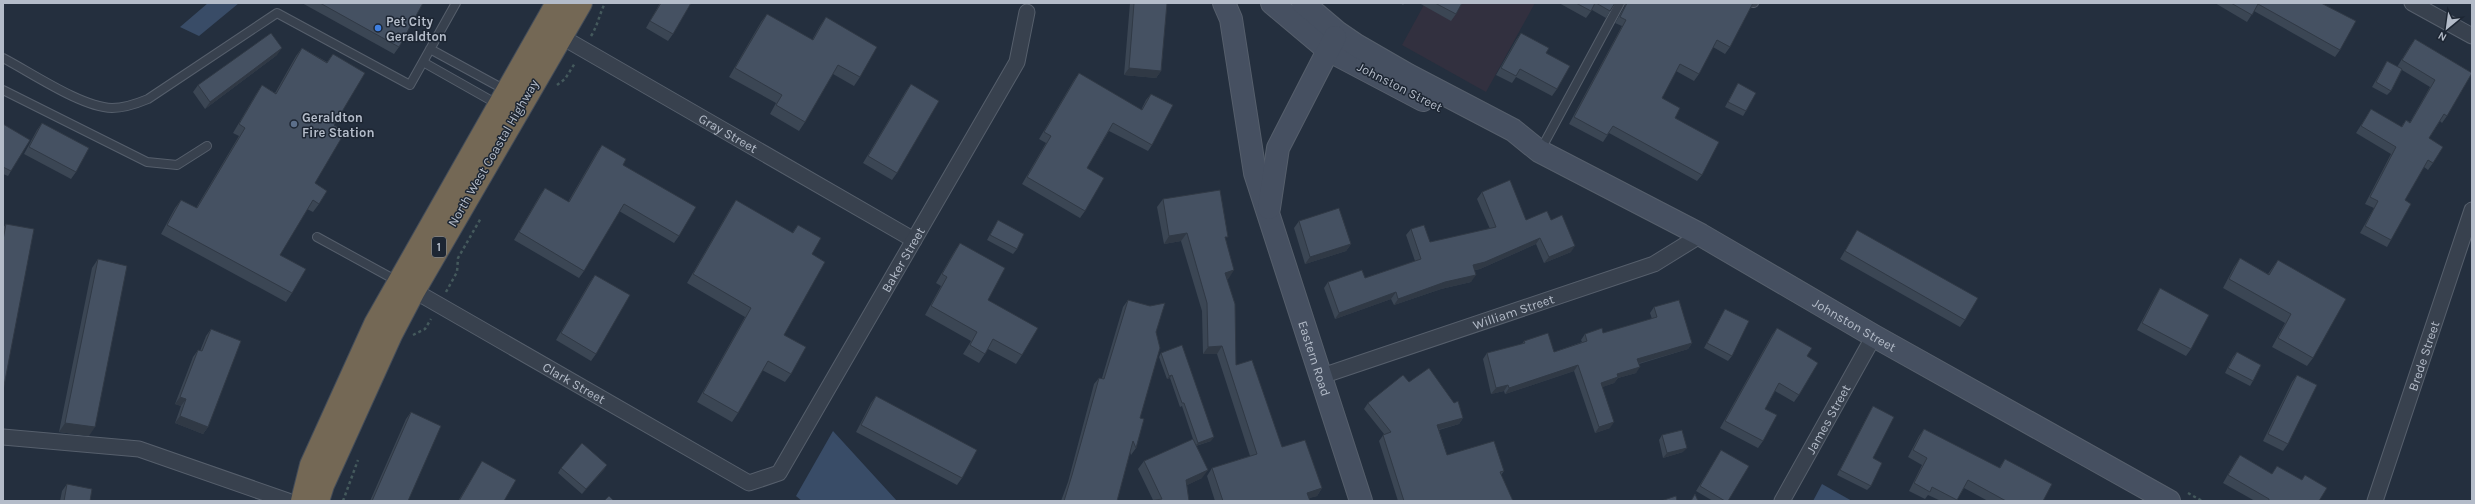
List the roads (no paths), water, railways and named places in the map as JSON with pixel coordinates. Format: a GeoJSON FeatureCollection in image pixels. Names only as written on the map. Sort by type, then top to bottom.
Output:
{"type":"FeatureCollection","features":[{"type":"Feature","properties":{"kind":"highway","name":"North West Coastal Highway"},"geometry":{"type":"LineString","coordinates":[[302,501],[312,465],[375,324],[407,286],[552,31],[557,3]]}},
{"type":"Feature","properties":{"kind":"highway","name":"North West Coastal Highway"},"geometry":{"type":"LineString","coordinates":[[318,501],[323,485],[387,342],[407,286],[503,98],[552,31],[581,3]]}},
{"type":"Feature","properties":{"kind":"main road","name":"Eastern Road"},"geometry":{"type":"LineString","coordinates":[[1224,3],[1231,19],[1255,173],[1319,377],[1361,501]]}},
{"type":"Feature","properties":{"kind":"main road","name":"Johnston Street"},"geometry":{"type":"LineString","coordinates":[[1272,3],[1333,41],[1408,75],[1513,130],[1539,151],[1701,235],[1874,336],[2169,501]]}},
{"type":"Feature","properties":{"kind":"main road","name":"Johnston Street"},"geometry":{"type":"LineString","coordinates":[[1303,3],[1333,41]]}},
{"type":"Feature","properties":{"kind":"main road","name":"Eastern Road"},"geometry":{"type":"LineString","coordinates":[[1268,215],[1278,148],[1333,41]]}},
{"type":"Feature","properties":{"kind":"street"},"geometry":{"type":"LineString","coordinates":[[2412,3],[2472,36]]}},
{"type":"Feature","properties":{"kind":"street","name":"Baker Street"},"geometry":{"type":"LineString","coordinates":[[749,483],[779,473],[1017,62],[1028,12]]}},
{"type":"Feature","properties":{"kind":"street","name":"Gray Street"},"geometry":{"type":"LineString","coordinates":[[552,31],[914,240]]}},
{"type":"Feature","properties":{"kind":"street","name":"Brede Street"},"geometry":{"type":"LineString","coordinates":[[2376,498],[2472,210]]}},
{"type":"Feature","properties":{"kind":"street","name":"William Street"},"geometry":{"type":"LineString","coordinates":[[1319,377],[1654,264],[1701,235]]}},
{"type":"Feature","properties":{"kind":"street","name":"Clark Street"},"geometry":{"type":"LineString","coordinates":[[407,286],[749,483]]}},
{"type":"Feature","properties":{"kind":"street","name":"James Street"},"geometry":{"type":"LineString","coordinates":[[1782,501],[1874,336]]}},
{"type":"Feature","properties":{"kind":"street"},"geometry":{"type":"LineString","coordinates":[[3,437],[139,449],[288,501]]}},
{"type":"Feature","properties":{"kind":"lane"},"geometry":{"type":"LineString","coordinates":[[3,58],[92,105],[112,108],[130,106],[148,99],[277,13],[410,85],[456,3]]}},
{"type":"Feature","properties":{"kind":"lane"},"geometry":{"type":"LineString","coordinates":[[1539,151],[1620,3]]}},
{"type":"Feature","properties":{"kind":"lane"},"geometry":{"type":"LineString","coordinates":[[430,49],[503,98]]}},
{"type":"Feature","properties":{"kind":"lane"},"geometry":{"type":"LineString","coordinates":[[423,62],[503,98]]}},
{"type":"Feature","properties":{"kind":"lane"},"geometry":{"type":"LineString","coordinates":[[3,90],[147,162],[177,165],[207,146]]}},
{"type":"Feature","properties":{"kind":"lane"},"geometry":{"type":"LineString","coordinates":[[317,237],[407,286]]}},
{"type":"Feature","properties":{"kind":"water"},"geometry":{"type":"Polygon","coordinates":[[[208,3],[239,3],[199,36],[180,27],[208,3]]]}},
{"type":"Feature","properties":{"kind":"water"},"geometry":{"type":"Polygon","coordinates":[[[833,431],[897,501],[802,501],[796,496],[833,431]]]}},
{"type":"Feature","properties":{"kind":"water"},"geometry":{"type":"Polygon","coordinates":[[[1822,484],[1852,501],[1813,501],[1822,484]]]}},
{"type":"Feature","properties":{"kind":"place","name":"Pet City Geraldton"},"geometry":{"type":"Point","coordinates":[378,28]}},
{"type":"Feature","properties":{"kind":"place","name":"Geraldton Fire Station"},"geometry":{"type":"Point","coordinates":[294,124]}}]}
